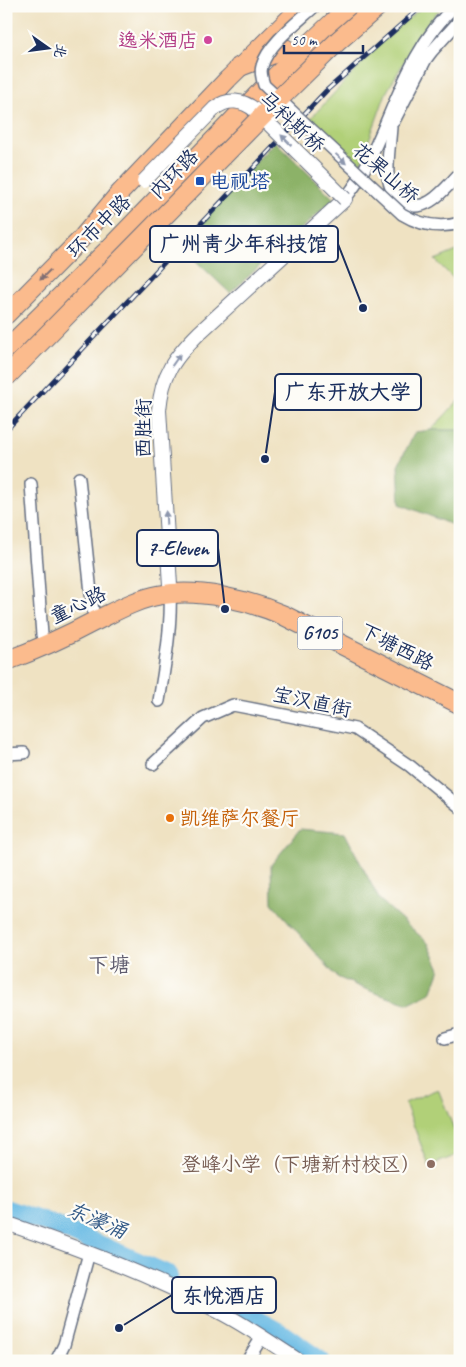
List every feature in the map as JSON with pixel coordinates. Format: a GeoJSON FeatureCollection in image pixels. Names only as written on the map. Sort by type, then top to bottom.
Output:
{"type":"FeatureCollection","features":[{"type":"Feature","properties":{"kind":"highway","name":"环市中路"},"geometry":{"type":"LineString","coordinates":[[10,340],[102,238],[286,49],[332,6]]}},
{"type":"Feature","properties":{"kind":"highway","name":"环市中路"},"geometry":{"type":"LineString","coordinates":[[10,340],[108,250],[273,79],[350,6]]}},
{"type":"Feature","properties":{"kind":"highway","name":"内环路"},"geometry":{"type":"LineString","coordinates":[[6,363],[257,106],[362,6]]}},
{"type":"Feature","properties":{"kind":"highway"},"geometry":{"type":"LineString","coordinates":[[6,370],[298,73],[373,6]]}},
{"type":"Feature","properties":{"kind":"highway","name":"内环路"},"geometry":{"type":"LineString","coordinates":[[6,377],[242,136],[338,41],[378,6]]}},
{"type":"Feature","properties":{"kind":"highway"},"geometry":{"type":"LineString","coordinates":[[239,67],[286,49]]}},
{"type":"Feature","properties":{"kind":"highway"},"geometry":{"type":"LineString","coordinates":[[10,340],[40,335]]}},
{"type":"Feature","properties":{"kind":"highway","name":"下塘西路"},"geometry":{"type":"LineString","coordinates":[[170,589],[226,588],[282,603],[460,691]]}},
{"type":"Feature","properties":{"kind":"highway","name":"童心路"},"geometry":{"type":"LineString","coordinates":[[6,649],[42,635],[140,590],[170,589]]}},
{"type":"Feature","properties":{"kind":"highway","name":"童心路"},"geometry":{"type":"LineString","coordinates":[[6,661],[52,643],[136,602],[170,589]]}},
{"type":"Feature","properties":{"kind":"highway","name":"下塘西路"},"geometry":{"type":"LineString","coordinates":[[170,589],[224,598],[268,609],[296,621],[460,704]]}},
{"type":"Feature","properties":{"kind":"main road","name":"环市中路"},"geometry":{"type":"LineString","coordinates":[[6,315],[80,240],[116,197],[239,67],[302,6]]}},
{"type":"Feature","properties":{"kind":"street","name":"花果山桥"},"geometry":{"type":"LineString","coordinates":[[315,6],[276,44],[264,60],[262,68],[264,85],[402,214],[419,223],[428,225],[450,226],[460,223]]}},
{"type":"Feature","properties":{"kind":"street","name":"西胜街"},"geometry":{"type":"LineString","coordinates":[[345,199],[364,170],[423,44],[434,28],[455,6]]}},
{"type":"Feature","properties":{"kind":"street","name":"西胜街"},"geometry":{"type":"LineString","coordinates":[[159,701],[166,656],[170,589],[159,410],[166,375],[177,356],[206,326],[369,176],[426,59],[460,20]]}},
{"type":"Feature","properties":{"kind":"street","name":"马科斯桥"},"geometry":{"type":"LineString","coordinates":[[80,240],[105,219],[215,108],[224,102],[231,101],[244,104],[255,110],[345,199]]}},
{"type":"Feature","properties":{"kind":"street","name":"花果山桥"},"geometry":{"type":"LineString","coordinates":[[392,127],[388,175],[393,194],[401,201],[410,205],[422,206],[435,199],[460,173]]}},
{"type":"Feature","properties":{"kind":"street"},"geometry":{"type":"LineString","coordinates":[[79,478],[92,612]]}},
{"type":"Feature","properties":{"kind":"street"},"geometry":{"type":"LineString","coordinates":[[31,484],[42,635]]}},
{"type":"Feature","properties":{"kind":"street","name":"宝汉直街"},"geometry":{"type":"LineString","coordinates":[[153,764],[203,718],[233,705],[355,730],[410,766],[460,807]]}},
{"type":"Feature","properties":{"kind":"street"},"geometry":{"type":"LineString","coordinates":[[6,754],[24,753]]}},
{"type":"Feature","properties":{"kind":"street"},"geometry":{"type":"LineString","coordinates":[[445,1038],[460,1034]]}},
{"type":"Feature","properties":{"kind":"street"},"geometry":{"type":"LineString","coordinates":[[6,1223],[88,1258],[186,1295],[219,1311],[259,1340],[282,1361]]}},
{"type":"Feature","properties":{"kind":"street"},"geometry":{"type":"LineString","coordinates":[[6,1232],[88,1258]]}},
{"type":"Feature","properties":{"kind":"street"},"geometry":{"type":"LineString","coordinates":[[56,1361],[64,1346],[88,1258]]}},
{"type":"Feature","properties":{"kind":"street"},"geometry":{"type":"LineString","coordinates":[[247,1361],[259,1340]]}},
{"type":"Feature","properties":{"kind":"street"},"geometry":{"type":"LineString","coordinates":[[259,1340],[299,1361]]}},
{"type":"Feature","properties":{"kind":"green space"},"geometry":{"type":"Polygon","coordinates":[[[424,6],[444,6],[437,12],[415,43],[386,93],[360,165],[310,119],[392,31],[424,6]]]}},
{"type":"Feature","properties":{"kind":"green space"},"geometry":{"type":"Polygon","coordinates":[[[275,141],[334,199],[230,293],[180,246],[275,141]]]}},
{"type":"Feature","properties":{"kind":"green space"},"geometry":{"type":"Polygon","coordinates":[[[457,251],[460,252],[460,285],[435,260],[457,251]]]}},
{"type":"Feature","properties":{"kind":"green space"},"geometry":{"type":"Polygon","coordinates":[[[460,399],[460,430],[431,430],[460,399]]]}},
{"type":"Feature","properties":{"kind":"green space"},"geometry":{"type":"Polygon","coordinates":[[[460,430],[460,528],[400,504],[398,465],[415,432],[460,430]]]}},
{"type":"Feature","properties":{"kind":"green space"},"geometry":{"type":"Polygon","coordinates":[[[300,829],[345,833],[379,899],[428,943],[440,969],[431,993],[409,1004],[375,993],[337,977],[272,903],[271,865],[300,829]]]}},
{"type":"Feature","properties":{"kind":"green space"},"geometry":{"type":"Polygon","coordinates":[[[438,1089],[460,1144],[460,1154],[429,1166],[405,1103],[438,1089]]]}},
{"type":"Feature","properties":{"kind":"waterway","name":"东濠涌"},"geometry":{"type":"LineString","coordinates":[[6,1209],[61,1228],[169,1275]]}},
{"type":"Feature","properties":{"kind":"waterway","name":"东濠涌"},"geometry":{"type":"LineString","coordinates":[[246,1314],[281,1333],[321,1361]]}},
{"type":"Feature","properties":{"kind":"railway"},"geometry":{"type":"LineString","coordinates":[[6,430],[326,91],[422,6]]}},
{"type":"Feature","properties":{"kind":"place","name":"逸米酒店"},"geometry":{"type":"Point","coordinates":[208,40]}},
{"type":"Feature","properties":{"kind":"place","name":"电视塔"},"geometry":{"type":"Point","coordinates":[200,181]}},
{"type":"Feature","properties":{"kind":"place","name":"广州青少年科技馆"},"geometry":{"type":"Point","coordinates":[363,308]}},
{"type":"Feature","properties":{"kind":"place","name":"广东开放大学"},"geometry":{"type":"Point","coordinates":[265,459]}},
{"type":"Feature","properties":{"kind":"place","name":"7-Eleven"},"geometry":{"type":"Point","coordinates":[225,609]}},
{"type":"Feature","properties":{"kind":"place","name":"凯维萨尔餐厅"},"geometry":{"type":"Point","coordinates":[170,818]}},
{"type":"Feature","properties":{"kind":"place","name":"登峰小学（下塘新村校区）"},"geometry":{"type":"Point","coordinates":[431,1164]}},
{"type":"Feature","properties":{"kind":"place","name":"东悦酒店"},"geometry":{"type":"Point","coordinates":[119,1328]}},
{"type":"Feature","properties":{"kind":"district","name":"下塘"},"geometry":{"type":"Point","coordinates":[109,965]}}]}
